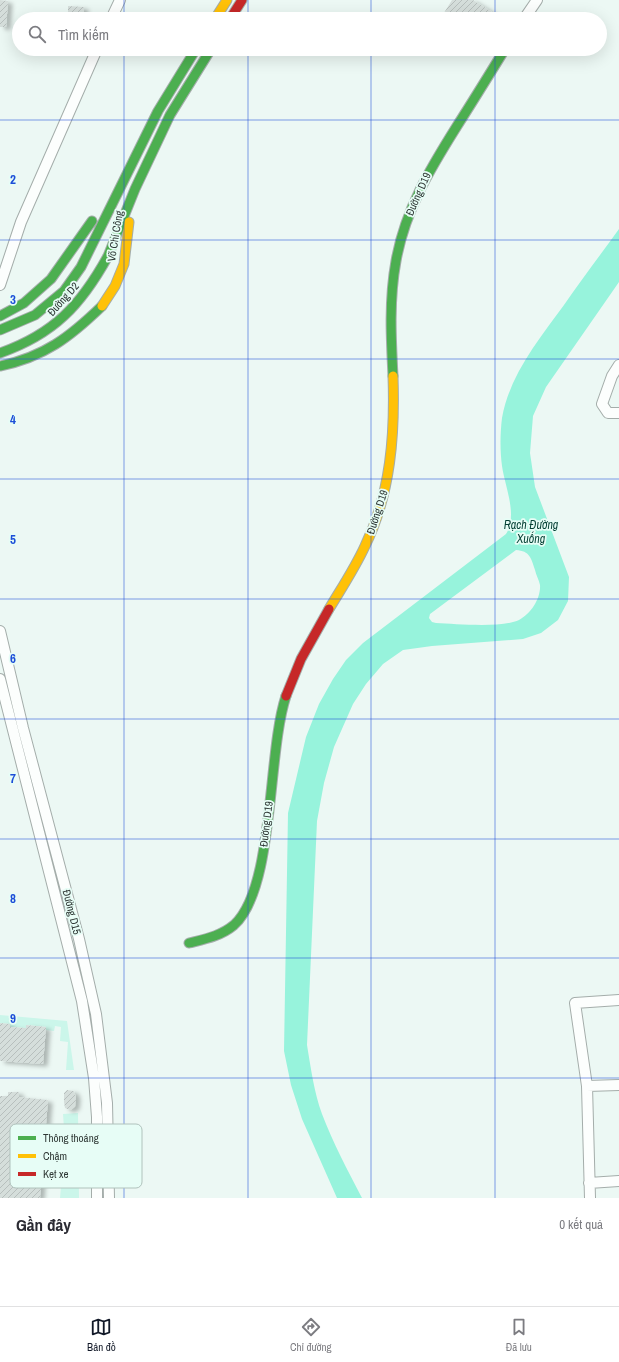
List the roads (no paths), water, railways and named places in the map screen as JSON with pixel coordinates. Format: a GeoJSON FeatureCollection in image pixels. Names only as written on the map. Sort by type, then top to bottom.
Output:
{"type":"FeatureCollection","features":[{"type":"Feature","properties":{"kind":"main road"},"geometry":{"type":"LineString","coordinates":[[219,12],[227,0]]}},
{"type":"Feature","properties":{"kind":"main road"},"geometry":{"type":"LineString","coordinates":[[234,12],[242,0]]}},
{"type":"Feature","properties":{"kind":"main road","name":"Võ Chí Công"},"geometry":{"type":"LineString","coordinates":[[64,291],[81,267],[158,111],[192,56]]}},
{"type":"Feature","properties":{"kind":"main road","name":"Võ Chí Công"},"geometry":{"type":"LineString","coordinates":[[108,256],[135,189],[170,115],[207,56]]}},
{"type":"Feature","properties":{"kind":"main road","name":"Đường D19"},"geometry":{"type":"LineString","coordinates":[[189,943],[224,934],[240,919],[256,890],[261,870],[275,753],[285,700],[295,671],[308,642],[364,548],[374,527],[383,497],[394,431],[391,314],[392,287],[396,258],[403,228],[426,173],[501,56]]}},
{"type":"Feature","properties":{"kind":"main road","name":"Võ Chí Công"},"geometry":{"type":"LineString","coordinates":[[51,279],[101,208],[121,186]]}},
{"type":"Feature","properties":{"kind":"main road","name":"Võ Chí Công"},"geometry":{"type":"LineString","coordinates":[[0,366],[23,362],[49,350],[66,339],[102,306],[114,286],[124,264],[135,189]]}},
{"type":"Feature","properties":{"kind":"main road","name":"Đường D2"},"geometry":{"type":"LineString","coordinates":[[0,353],[32,342],[59,323],[78,304],[96,279],[108,256]]}},
{"type":"Feature","properties":{"kind":"main road","name":"Đường D2"},"geometry":{"type":"LineString","coordinates":[[0,316],[30,298],[51,279]]}},
{"type":"Feature","properties":{"kind":"main road","name":"Đường D2"},"geometry":{"type":"LineString","coordinates":[[0,330],[27,320],[47,308],[64,291]]}},
{"type":"Feature","properties":{"kind":"street"},"geometry":{"type":"LineString","coordinates":[[114,12],[120,0]]}},
{"type":"Feature","properties":{"kind":"street"},"geometry":{"type":"LineString","coordinates":[[528,12],[536,0]]}},
{"type":"Feature","properties":{"kind":"street"},"geometry":{"type":"LineString","coordinates":[[0,285],[21,222],[94,56]]}},
{"type":"Feature","properties":{"kind":"street"},"geometry":{"type":"LineString","coordinates":[[619,366],[612,376],[602,404],[608,413],[619,413]]}},
{"type":"Feature","properties":{"kind":"street","name":"Đường D15"},"geometry":{"type":"LineString","coordinates":[[0,631],[23,728],[79,939],[96,1014],[107,1103],[107,1124]]}},
{"type":"Feature","properties":{"kind":"street","name":"Đường D15"},"geometry":{"type":"LineString","coordinates":[[0,679],[82,1001],[94,1078],[96,1124]]}},
{"type":"Feature","properties":{"kind":"street"},"geometry":{"type":"LineString","coordinates":[[590,1198],[587,1086],[575,1003],[619,1000]]}},
{"type":"Feature","properties":{"kind":"street"},"geometry":{"type":"LineString","coordinates":[[587,1086],[619,1085]]}},
{"type":"Feature","properties":{"kind":"street"},"geometry":{"type":"LineString","coordinates":[[589,1183],[619,1181]]}},
{"type":"Feature","properties":{"kind":"street","name":"Đường D15"},"geometry":{"type":"LineString","coordinates":[[97,1188],[97,1198]]}},
{"type":"Feature","properties":{"kind":"street","name":"Đường D15"},"geometry":{"type":"LineString","coordinates":[[109,1188],[109,1198]]}},
{"type":"Feature","properties":{"kind":"water","name":"Rạch Đường Xuống"},"geometry":{"type":"Polygon","coordinates":[[[619,229],[619,282],[546,387],[533,416],[530,453],[535,487],[569,577],[568,601],[558,620],[541,633],[523,639],[432,646],[403,650],[383,664],[366,684],[353,704],[334,747],[324,783],[317,821],[307,1045],[311,1072],[319,1106],[326,1125],[362,1198],[337,1198],[302,1119],[291,1085],[284,1051],[288,813],[306,737],[319,704],[346,660],[363,643],[506,534],[511,518],[511,510],[502,466],[500,442],[502,418],[511,387],[526,358],[619,229]],[[516,550],[430,614],[429,618],[432,622],[491,625],[519,620],[527,614],[537,600],[540,585],[531,559],[527,554],[516,550]]]}}]}
